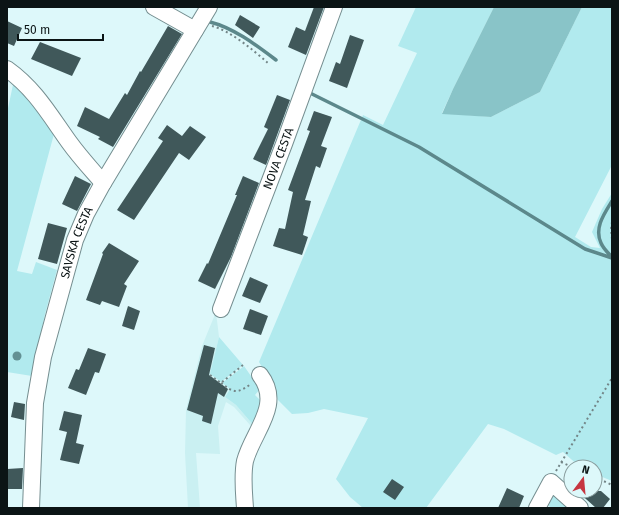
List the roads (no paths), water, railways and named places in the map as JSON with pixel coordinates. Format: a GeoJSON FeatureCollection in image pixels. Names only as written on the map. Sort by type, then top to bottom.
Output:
{"type":"FeatureCollection","features":[{"type":"Feature","properties":{"kind":"street"},"geometry":{"type":"LineString","coordinates":[[154,7],[197,26]]}},
{"type":"Feature","properties":{"kind":"street","name":"SAVSKA CESTA"},"geometry":{"type":"LineString","coordinates":[[31,508],[35,403],[43,357],[75,240],[86,214],[103,183],[209,7]]}},
{"type":"Feature","properties":{"kind":"street","name":"NOVA CESTA"},"geometry":{"type":"LineString","coordinates":[[221,309],[334,7]]}},
{"type":"Feature","properties":{"kind":"street"},"geometry":{"type":"LineString","coordinates":[[7,68],[33,91],[70,144],[103,183]]}},
{"type":"Feature","properties":{"kind":"street"},"geometry":{"type":"LineString","coordinates":[[245,508],[245,462],[250,447],[267,412],[269,403],[269,392],[266,383],[257,378]]}},
{"type":"Feature","properties":{"kind":"street"},"geometry":{"type":"LineString","coordinates":[[537,508],[551,482],[580,508]]}},
{"type":"Feature","properties":{"kind":"waterway"},"geometry":{"type":"LineString","coordinates":[[210,22],[228,28],[253,43],[276,60]]}},
{"type":"Feature","properties":{"kind":"waterway"},"geometry":{"type":"LineString","coordinates":[[310,93],[419,147],[585,249],[612,258]]}},
{"type":"Feature","properties":{"kind":"waterway"},"geometry":{"type":"LineString","coordinates":[[611,256],[602,245],[599,237],[599,227],[612,201]]}}]}
